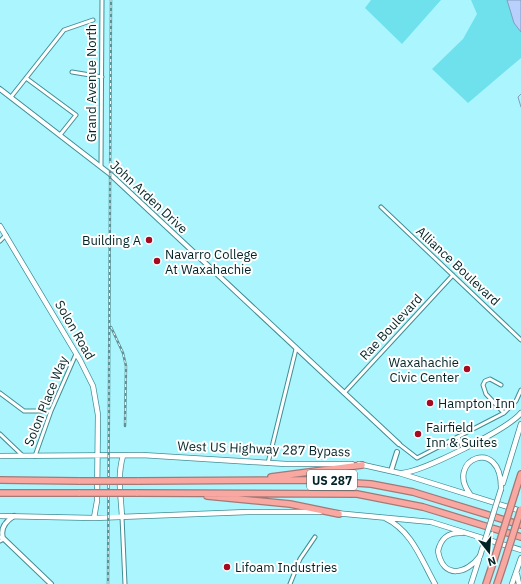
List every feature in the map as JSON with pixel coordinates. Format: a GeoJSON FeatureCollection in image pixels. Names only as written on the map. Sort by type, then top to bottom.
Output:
{"type":"FeatureCollection","features":[{"type":"Feature","properties":{"kind":"highway"},"geometry":{"type":"LineString","coordinates":[[219,481],[292,475],[362,465]]}},
{"type":"Feature","properties":{"kind":"highway"},"geometry":{"type":"LineString","coordinates":[[486,584],[521,474]]}},
{"type":"Feature","properties":{"kind":"highway","name":"US 287"},"geometry":{"type":"LineString","coordinates":[[0,480],[309,480],[371,484],[414,492],[521,525]]}},
{"type":"Feature","properties":{"kind":"highway","name":"US 287"},"geometry":{"type":"LineString","coordinates":[[0,493],[357,494],[423,506],[521,537]]}},
{"type":"Feature","properties":{"kind":"highway"},"geometry":{"type":"LineString","coordinates":[[189,493],[196,496],[290,504],[339,514]]}},
{"type":"Feature","properties":{"kind":"highway"},"geometry":{"type":"LineString","coordinates":[[497,584],[521,510]]}},
{"type":"Feature","properties":{"kind":"main road","name":"Solon Road"},"geometry":{"type":"LineString","coordinates":[[0,226],[76,354],[94,390],[98,415],[97,501],[94,518]]}},
{"type":"Feature","properties":{"kind":"main road"},"geometry":{"type":"LineString","coordinates":[[399,473],[422,468],[463,448],[510,423],[521,413]]}},
{"type":"Feature","properties":{"kind":"main road"},"geometry":{"type":"LineString","coordinates":[[472,584],[521,424]]}},
{"type":"Feature","properties":{"kind":"main road","name":"West US Highway 287 Bypass"},"geometry":{"type":"LineString","coordinates":[[0,456],[148,455],[268,463],[362,465],[399,473],[521,510]]}},
{"type":"Feature","properties":{"kind":"main road"},"geometry":{"type":"LineString","coordinates":[[122,517],[120,487],[123,456]]}},
{"type":"Feature","properties":{"kind":"main road"},"geometry":{"type":"LineString","coordinates":[[470,494],[464,482],[464,472],[468,463],[480,458],[491,460],[498,467],[501,477],[501,489]]}},
{"type":"Feature","properties":{"kind":"main road"},"geometry":{"type":"LineString","coordinates":[[0,516],[94,518],[248,512],[339,514],[431,522],[521,550]]}},
{"type":"Feature","properties":{"kind":"main road"},"geometry":{"type":"LineString","coordinates":[[382,517],[399,526],[407,535],[435,584]]}},
{"type":"Feature","properties":{"kind":"main road"},"geometry":{"type":"LineString","coordinates":[[469,534],[454,533],[444,537],[438,552],[441,562],[451,571],[460,571],[474,564],[480,556]]}},
{"type":"Feature","properties":{"kind":"main road"},"geometry":{"type":"LineString","coordinates":[[512,584],[521,558]]}},
{"type":"Feature","properties":{"kind":"main road"},"geometry":{"type":"LineString","coordinates":[[517,570],[519,584]]}},
{"type":"Feature","properties":{"kind":"street","name":"Grand Avenue North"},"geometry":{"type":"LineString","coordinates":[[101,166],[102,0]]}},
{"type":"Feature","properties":{"kind":"street"},"geometry":{"type":"LineString","coordinates":[[11,97],[64,30],[92,20]]}},
{"type":"Feature","properties":{"kind":"street"},"geometry":{"type":"LineString","coordinates":[[72,72],[102,77]]}},
{"type":"Feature","properties":{"kind":"street"},"geometry":{"type":"LineString","coordinates":[[26,78],[76,115],[60,135]]}},
{"type":"Feature","properties":{"kind":"street","name":"John Arden Drive"},"geometry":{"type":"LineString","coordinates":[[0,89],[101,166],[399,444]]}},
{"type":"Feature","properties":{"kind":"street","name":"Alliance Boulevard"},"geometry":{"type":"LineString","coordinates":[[381,207],[521,340]]}},
{"type":"Feature","properties":{"kind":"street"},"geometry":{"type":"LineString","coordinates":[[0,241],[6,235]]}},
{"type":"Feature","properties":{"kind":"street","name":"Rae Boulevard"},"geometry":{"type":"LineString","coordinates":[[344,393],[453,275]]}},
{"type":"Feature","properties":{"kind":"street"},"geometry":{"type":"LineString","coordinates":[[268,463],[296,349]]}},
{"type":"Feature","properties":{"kind":"street","name":"Solon Place Way"},"geometry":{"type":"LineString","coordinates":[[35,456],[76,354]]}},
{"type":"Feature","properties":{"kind":"street"},"geometry":{"type":"LineString","coordinates":[[502,386],[490,379],[485,381],[483,385],[486,394],[504,413]]}},
{"type":"Feature","properties":{"kind":"street"},"geometry":{"type":"LineString","coordinates":[[399,444],[417,458],[504,413],[516,401],[521,390]]}},
{"type":"Feature","properties":{"kind":"street"},"geometry":{"type":"LineString","coordinates":[[0,393],[19,409],[24,411],[52,411]]}},
{"type":"Feature","properties":{"kind":"street"},"geometry":{"type":"LineString","coordinates":[[1,436],[22,455]]}},
{"type":"Feature","properties":{"kind":"street"},"geometry":{"type":"LineString","coordinates":[[458,437],[463,448]]}},
{"type":"Feature","properties":{"kind":"street"},"geometry":{"type":"LineString","coordinates":[[391,471],[397,452]]}},
{"type":"Feature","properties":{"kind":"street"},"geometry":{"type":"LineString","coordinates":[[14,516],[4,525],[1,539],[51,584]]}},
{"type":"Feature","properties":{"kind":"street"},"geometry":{"type":"LineString","coordinates":[[122,517],[125,584]]}},
{"type":"Feature","properties":{"kind":"street"},"geometry":{"type":"LineString","coordinates":[[290,584],[300,559],[315,537]]}},
{"type":"Feature","properties":{"kind":"shaded area"},"geometry":{"type":"Polygon","coordinates":[[[371,0],[441,0],[402,44],[365,8],[371,0]]]}},
{"type":"Feature","properties":{"kind":"shaded area"},"geometry":{"type":"Polygon","coordinates":[[[471,0],[521,0],[521,58],[468,103],[432,69],[463,39],[477,14],[471,0]]]}},
{"type":"Feature","properties":{"kind":"shaded area"},"geometry":{"type":"Polygon","coordinates":[[[507,0],[521,0],[521,32],[514,23],[507,0]]]}},
{"type":"Feature","properties":{"kind":"waterway"},"geometry":{"type":"LineString","coordinates":[[521,94],[518,97],[521,107]]}},
{"type":"Feature","properties":{"kind":"railway"},"geometry":{"type":"LineString","coordinates":[[108,584],[111,0]]}},
{"type":"Feature","properties":{"kind":"railway"},"geometry":{"type":"LineString","coordinates":[[111,327],[123,353],[126,366],[125,426]]}},
{"type":"Feature","properties":{"kind":"place","name":"Building A"},"geometry":{"type":"Point","coordinates":[149,240]}},
{"type":"Feature","properties":{"kind":"place","name":"Navarro College At Waxahachie"},"geometry":{"type":"Point","coordinates":[157,261]}},
{"type":"Feature","properties":{"kind":"place","name":"Waxahachie Civic Center"},"geometry":{"type":"Point","coordinates":[467,369]}},
{"type":"Feature","properties":{"kind":"place","name":"Hampton Inn"},"geometry":{"type":"Point","coordinates":[430,403]}},
{"type":"Feature","properties":{"kind":"place","name":"Fairfield Inn & Suites"},"geometry":{"type":"Point","coordinates":[418,434]}},
{"type":"Feature","properties":{"kind":"place","name":"Lifoam Industries"},"geometry":{"type":"Point","coordinates":[227,567]}}]}
